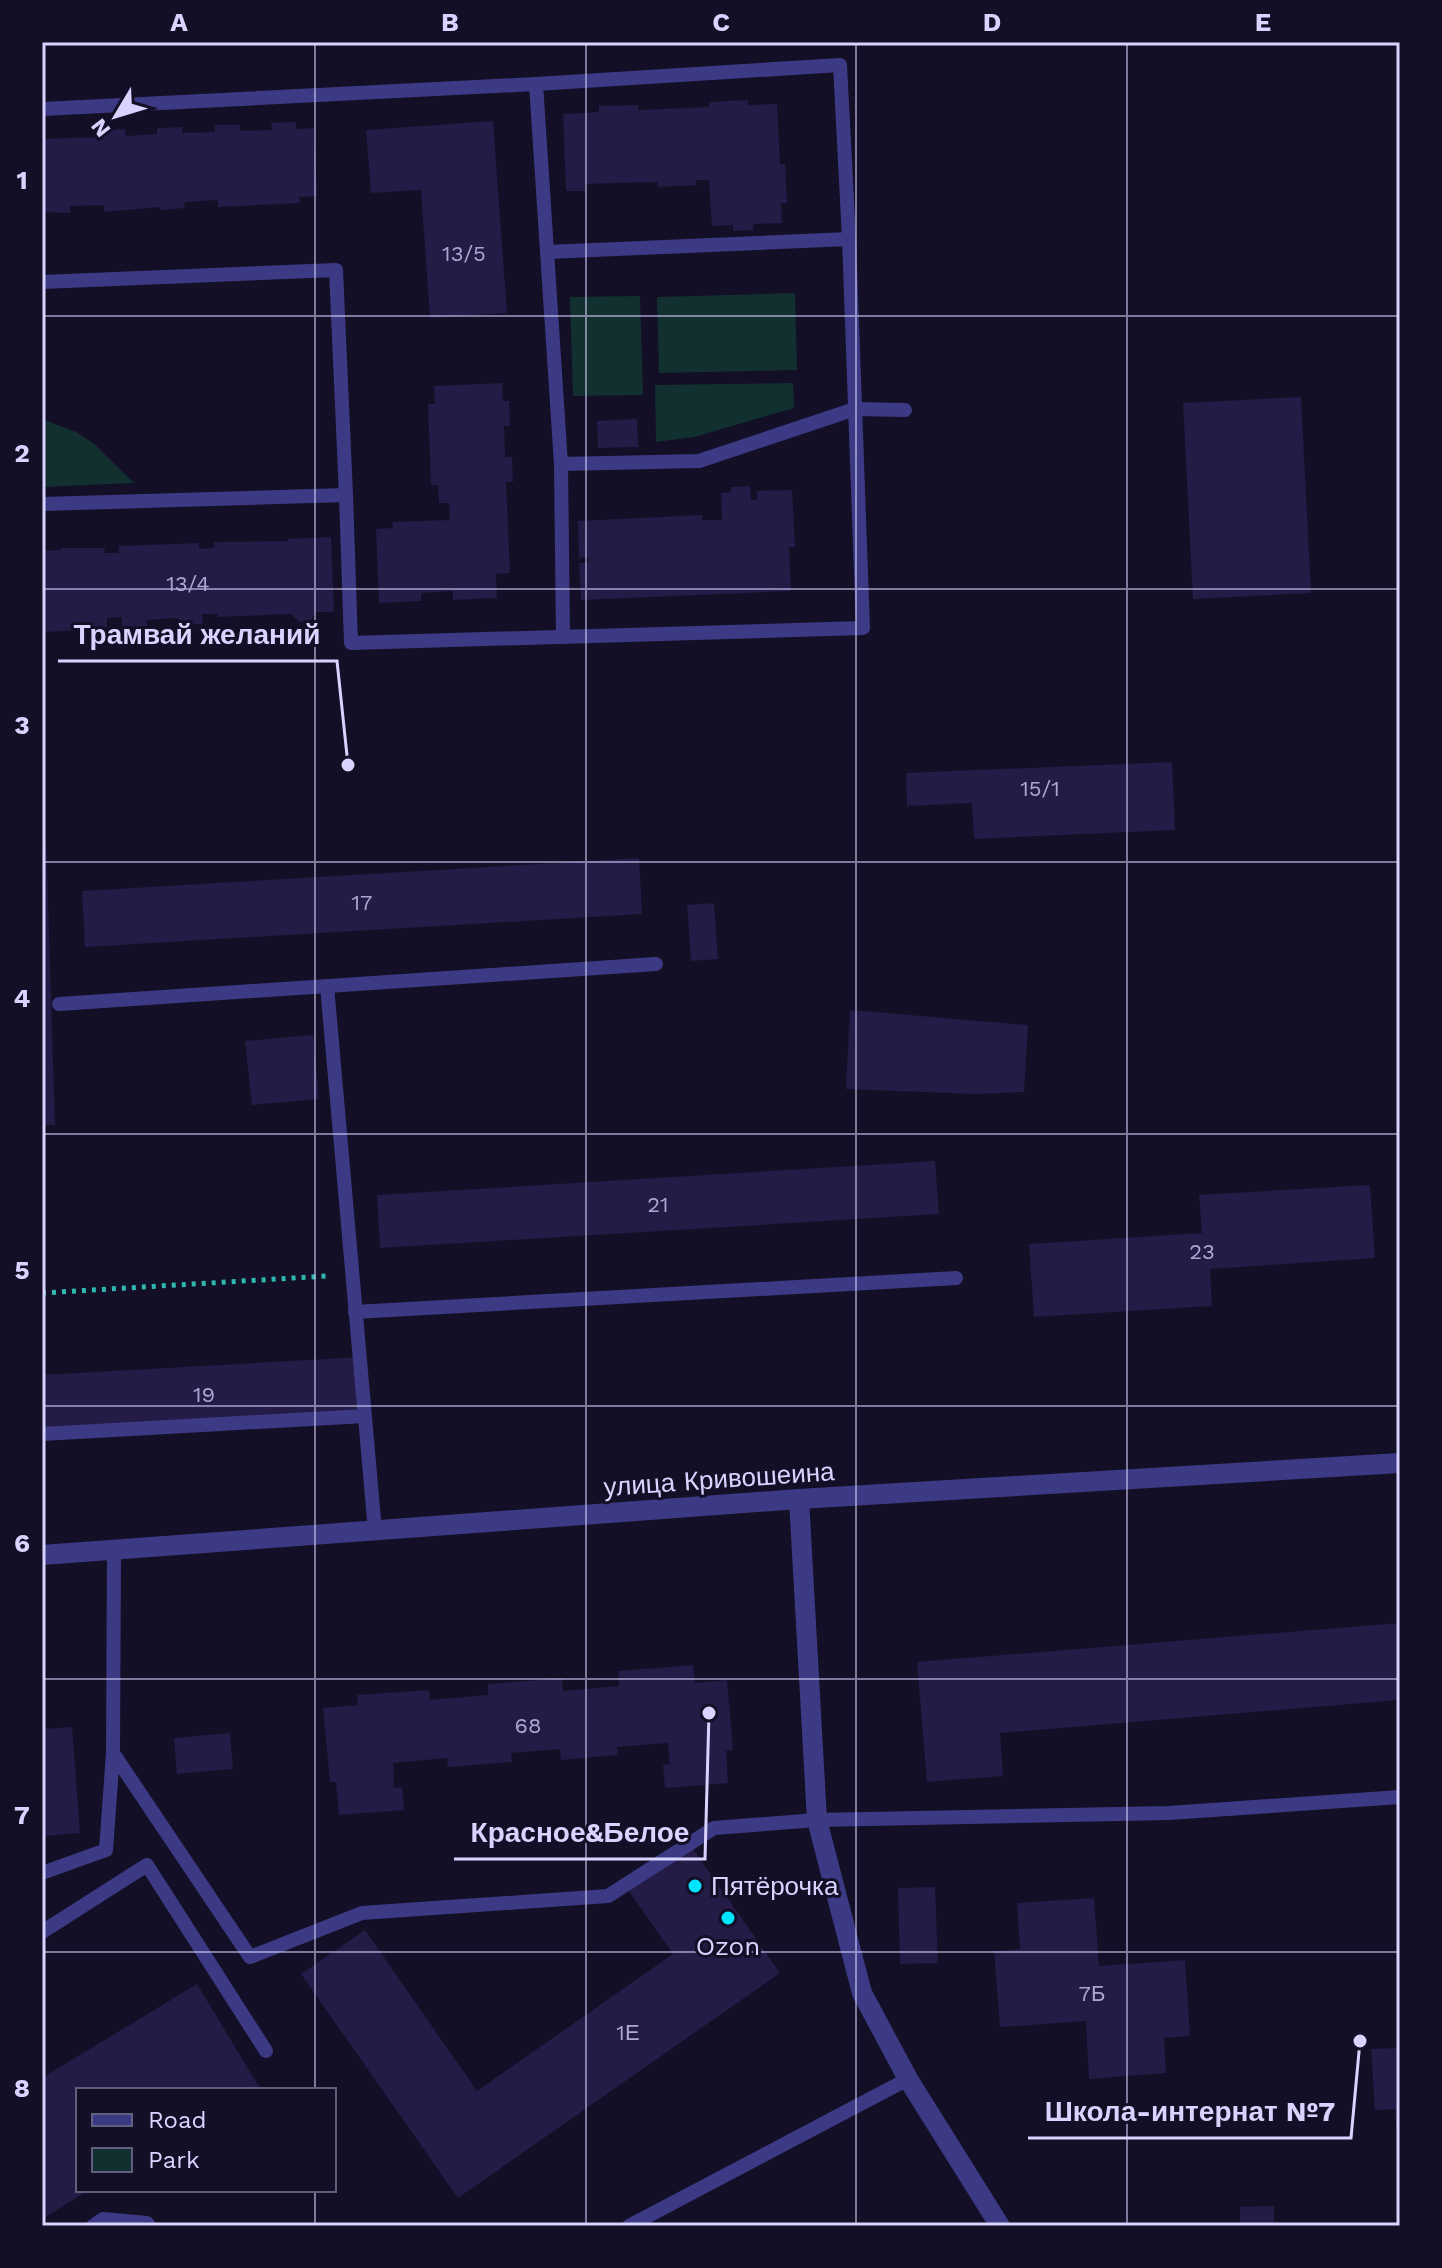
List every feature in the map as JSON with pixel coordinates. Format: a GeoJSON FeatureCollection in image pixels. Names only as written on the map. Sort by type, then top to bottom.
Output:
{"type":"FeatureCollection","features":[{"type":"Feature","properties":{"kind":"street","name":"улица Кривошеина"},"geometry":{"type":"LineString","coordinates":[[42,1555],[799,1499],[1400,1463]]}},
{"type":"Feature","properties":{"kind":"street"},"geometry":{"type":"LineString","coordinates":[[799,1499],[817,1820],[862,1993],[908,2079],[1000,2226]]}},
{"type":"Feature","properties":{"kind":"lane"},"geometry":{"type":"LineString","coordinates":[[42,109],[840,65],[863,628],[351,643],[336,270],[42,282]]}},
{"type":"Feature","properties":{"kind":"lane"},"geometry":{"type":"LineString","coordinates":[[536,84],[561,464],[563,637]]}},
{"type":"Feature","properties":{"kind":"lane"},"geometry":{"type":"LineString","coordinates":[[547,252],[849,239]]}},
{"type":"Feature","properties":{"kind":"lane"},"geometry":{"type":"LineString","coordinates":[[561,464],[699,461],[855,409],[905,410]]}},
{"type":"Feature","properties":{"kind":"lane"},"geometry":{"type":"LineString","coordinates":[[42,504],[346,495]]}},
{"type":"Feature","properties":{"kind":"lane"},"geometry":{"type":"LineString","coordinates":[[59,1004],[656,964]]}},
{"type":"Feature","properties":{"kind":"lane"},"geometry":{"type":"LineString","coordinates":[[327,986],[375,1531]]}},
{"type":"Feature","properties":{"kind":"lane"},"geometry":{"type":"LineString","coordinates":[[355,1312],[956,1278]]}},
{"type":"Feature","properties":{"kind":"lane"},"geometry":{"type":"LineString","coordinates":[[42,1434],[365,1416]]}},
{"type":"Feature","properties":{"kind":"lane"},"geometry":{"type":"LineString","coordinates":[[42,1873],[106,1850],[113,1753],[114,1550]]}},
{"type":"Feature","properties":{"kind":"lane"},"geometry":{"type":"LineString","coordinates":[[113,1753],[250,1957],[362,1913],[608,1896],[714,1828],[817,1820],[1169,1813],[1400,1797]]}},
{"type":"Feature","properties":{"kind":"lane"},"geometry":{"type":"LineString","coordinates":[[42,1932],[147,1865],[266,2051]]}},
{"type":"Feature","properties":{"kind":"lane"},"geometry":{"type":"LineString","coordinates":[[629,2226],[908,2079]]}},
{"type":"Feature","properties":{"kind":"lane"},"geometry":{"type":"LineString","coordinates":[[93,2226],[103,2219],[147,2223],[149,2226]]}},
{"type":"Feature","properties":{"kind":"path"},"geometry":{"type":"LineString","coordinates":[[42,1293],[352,1275]]}},
{"type":"Feature","properties":{"kind":"green space"},"geometry":{"type":"Polygon","coordinates":[[[795,293],[797,370],[659,373],[657,297],[795,293]]]}},
{"type":"Feature","properties":{"kind":"green space"},"geometry":{"type":"Polygon","coordinates":[[[640,296],[643,395],[573,396],[570,297],[640,296]]]}},
{"type":"Feature","properties":{"kind":"green space"},"geometry":{"type":"Polygon","coordinates":[[[793,383],[794,408],[694,437],[656,442],[655,385],[793,383]]]}},
{"type":"Feature","properties":{"kind":"green space"},"geometry":{"type":"Polygon","coordinates":[[[42,419],[76,432],[93,443],[134,483],[42,487],[42,419]]]}},
{"type":"Feature","properties":{"kind":"building"},"geometry":{"type":"Polygon","coordinates":[[[748,100],[748,105],[777,104],[780,164],[785,164],[787,203],[781,203],[782,223],[753,224],[753,230],[733,231],[733,225],[712,226],[709,180],[696,180],[697,185],[658,187],[657,182],[585,184],[585,191],[566,191],[563,114],[599,112],[599,106],[638,105],[638,110],[709,107],[709,102],[748,100]]]}},
{"type":"Feature","properties":{"kind":"building"},"geometry":{"type":"Polygon","coordinates":[[[493,121],[507,313],[430,318],[421,190],[371,193],[366,130],[493,121]]]}},
{"type":"Feature","properties":{"kind":"building"},"geometry":{"type":"Polygon","coordinates":[[[296,122],[296,129],[314,128],[317,196],[299,197],[300,203],[218,207],[218,200],[184,202],[185,208],[160,210],[160,207],[104,212],[104,205],[70,206],[70,213],[42,212],[42,139],[101,137],[101,130],[125,129],[126,136],[157,134],[157,128],[182,127],[182,133],[215,132],[215,125],[240,125],[240,131],[272,130],[271,123],[296,122]]]}},
{"type":"Feature","properties":{"kind":"building"},"geometry":{"type":"Polygon","coordinates":[[[502,383],[503,401],[509,401],[510,426],[504,426],[505,457],[512,457],[513,482],[506,482],[510,573],[496,574],[497,598],[453,600],[453,591],[421,593],[421,601],[379,603],[376,529],[393,528],[392,522],[450,520],[449,503],[439,503],[438,485],[431,485],[428,404],[435,404],[434,386],[502,383]]]}},
{"type":"Feature","properties":{"kind":"building"},"geometry":{"type":"Polygon","coordinates":[[[1301,397],[1311,593],[1193,599],[1183,403],[1301,397]]]}},
{"type":"Feature","properties":{"kind":"building"},"geometry":{"type":"Polygon","coordinates":[[[637,419],[638,447],[598,448],[597,421],[637,419]]]}},
{"type":"Feature","properties":{"kind":"building"},"geometry":{"type":"Polygon","coordinates":[[[750,486],[751,500],[757,500],[757,491],[792,490],[795,547],[789,547],[791,591],[581,600],[579,563],[588,563],[588,557],[579,558],[578,521],[702,515],[702,520],[722,520],[721,493],[731,492],[731,487],[750,486]]]}},
{"type":"Feature","properties":{"kind":"building"},"geometry":{"type":"Polygon","coordinates":[[[331,537],[334,612],[316,612],[310,621],[299,622],[291,614],[218,617],[217,614],[202,614],[203,624],[178,625],[178,618],[146,620],[147,626],[122,627],[122,617],[107,618],[107,627],[42,632],[42,551],[105,548],[104,553],[119,553],[119,546],[199,543],[199,549],[214,548],[214,542],[331,537]]]}},
{"type":"Feature","properties":{"kind":"building"},"geometry":{"type":"Polygon","coordinates":[[[1172,762],[1175,830],[974,839],[972,803],[907,806],[906,773],[1172,762]]]}},
{"type":"Feature","properties":{"kind":"building"},"geometry":{"type":"Polygon","coordinates":[[[42,835],[46,835],[55,1125],[42,1125],[42,835]]]}},
{"type":"Feature","properties":{"kind":"building"},"geometry":{"type":"Polygon","coordinates":[[[639,858],[642,914],[85,947],[82,891],[639,858]]]}},
{"type":"Feature","properties":{"kind":"building"},"geometry":{"type":"Polygon","coordinates":[[[714,903],[718,959],[691,961],[687,905],[714,903]]]}},
{"type":"Feature","properties":{"kind":"building"},"geometry":{"type":"Polygon","coordinates":[[[850,1010],[1028,1025],[1024,1092],[975,1094],[846,1089],[850,1010]]]}},
{"type":"Feature","properties":{"kind":"building"},"geometry":{"type":"Polygon","coordinates":[[[313,1035],[319,1099],[252,1105],[245,1041],[313,1035]]]}},
{"type":"Feature","properties":{"kind":"building"},"geometry":{"type":"Polygon","coordinates":[[[935,1161],[939,1214],[380,1248],[377,1195],[935,1161]]]}},
{"type":"Feature","properties":{"kind":"building"},"geometry":{"type":"Polygon","coordinates":[[[1370,1185],[1375,1258],[1210,1269],[1212,1306],[1034,1317],[1029,1244],[1202,1233],[1199,1195],[1370,1185]]]}},
{"type":"Feature","properties":{"kind":"building"},"geometry":{"type":"Polygon","coordinates":[[[363,1357],[367,1412],[42,1430],[42,1375],[363,1357]]]}},
{"type":"Feature","properties":{"kind":"building"},"geometry":{"type":"Polygon","coordinates":[[[1400,1623],[1400,1700],[1000,1733],[1003,1776],[927,1782],[917,1662],[1400,1623]]]}},
{"type":"Feature","properties":{"kind":"building"},"geometry":{"type":"Polygon","coordinates":[[[693,1665],[695,1683],[727,1680],[733,1750],[726,1751],[728,1783],[665,1788],[663,1765],[670,1764],[668,1743],[617,1747],[618,1755],[561,1760],[560,1749],[511,1753],[512,1762],[448,1767],[447,1758],[393,1763],[394,1788],[402,1787],[404,1810],[339,1815],[336,1782],[330,1782],[323,1708],[358,1705],[357,1695],[429,1690],[430,1700],[488,1695],[488,1684],[562,1678],[563,1691],[619,1686],[618,1671],[693,1665]]]}},
{"type":"Feature","properties":{"kind":"building"},"geometry":{"type":"Polygon","coordinates":[[[72,1727],[80,1833],[42,1836],[42,1729],[72,1727]]]}},
{"type":"Feature","properties":{"kind":"building"},"geometry":{"type":"Polygon","coordinates":[[[230,1733],[233,1769],[177,1774],[174,1738],[230,1733]]]}},
{"type":"Feature","properties":{"kind":"building"},"geometry":{"type":"Polygon","coordinates":[[[691,1846],[780,1973],[458,2198],[301,1974],[365,1930],[477,2091],[673,1954],[626,1887],[691,1846]]]}},
{"type":"Feature","properties":{"kind":"building"},"geometry":{"type":"Polygon","coordinates":[[[935,1887],[938,1963],[900,1964],[898,1888],[935,1887]]]}},
{"type":"Feature","properties":{"kind":"building"},"geometry":{"type":"Polygon","coordinates":[[[1094,1898],[1099,1966],[1185,1960],[1190,2036],[1164,2038],[1166,2073],[1089,2079],[1086,2021],[1000,2027],[994,1951],[1020,1949],[1017,1903],[1094,1898]]]}},
{"type":"Feature","properties":{"kind":"building"},"geometry":{"type":"Polygon","coordinates":[[[197,1984],[259,2087],[76,2088],[76,2192],[86,2192],[42,2219],[42,2078],[197,1984]]]}},
{"type":"Feature","properties":{"kind":"building"},"geometry":{"type":"Polygon","coordinates":[[[1400,2048],[1398,2154],[1395,2109],[1375,2110],[1371,2049],[1400,2048]]]}},
{"type":"Feature","properties":{"kind":"building"},"geometry":{"type":"Polygon","coordinates":[[[1274,2206],[1274,2226],[1240,2226],[1240,2207],[1274,2206]]]}},
{"type":"Feature","properties":{"kind":"place","name":"Трамвай желаний"},"geometry":{"type":"Point","coordinates":[348,765]}},
{"type":"Feature","properties":{"kind":"place","name":"Красное&Белое"},"geometry":{"type":"Point","coordinates":[709,1713]}},
{"type":"Feature","properties":{"kind":"place","name":"Пятёрочка"},"geometry":{"type":"Point","coordinates":[695,1886]}},
{"type":"Feature","properties":{"kind":"place","name":"Ozon"},"geometry":{"type":"Point","coordinates":[728,1918]}},
{"type":"Feature","properties":{"kind":"place","name":"Школа-интернат №7"},"geometry":{"type":"Point","coordinates":[1360,2041]}}]}
